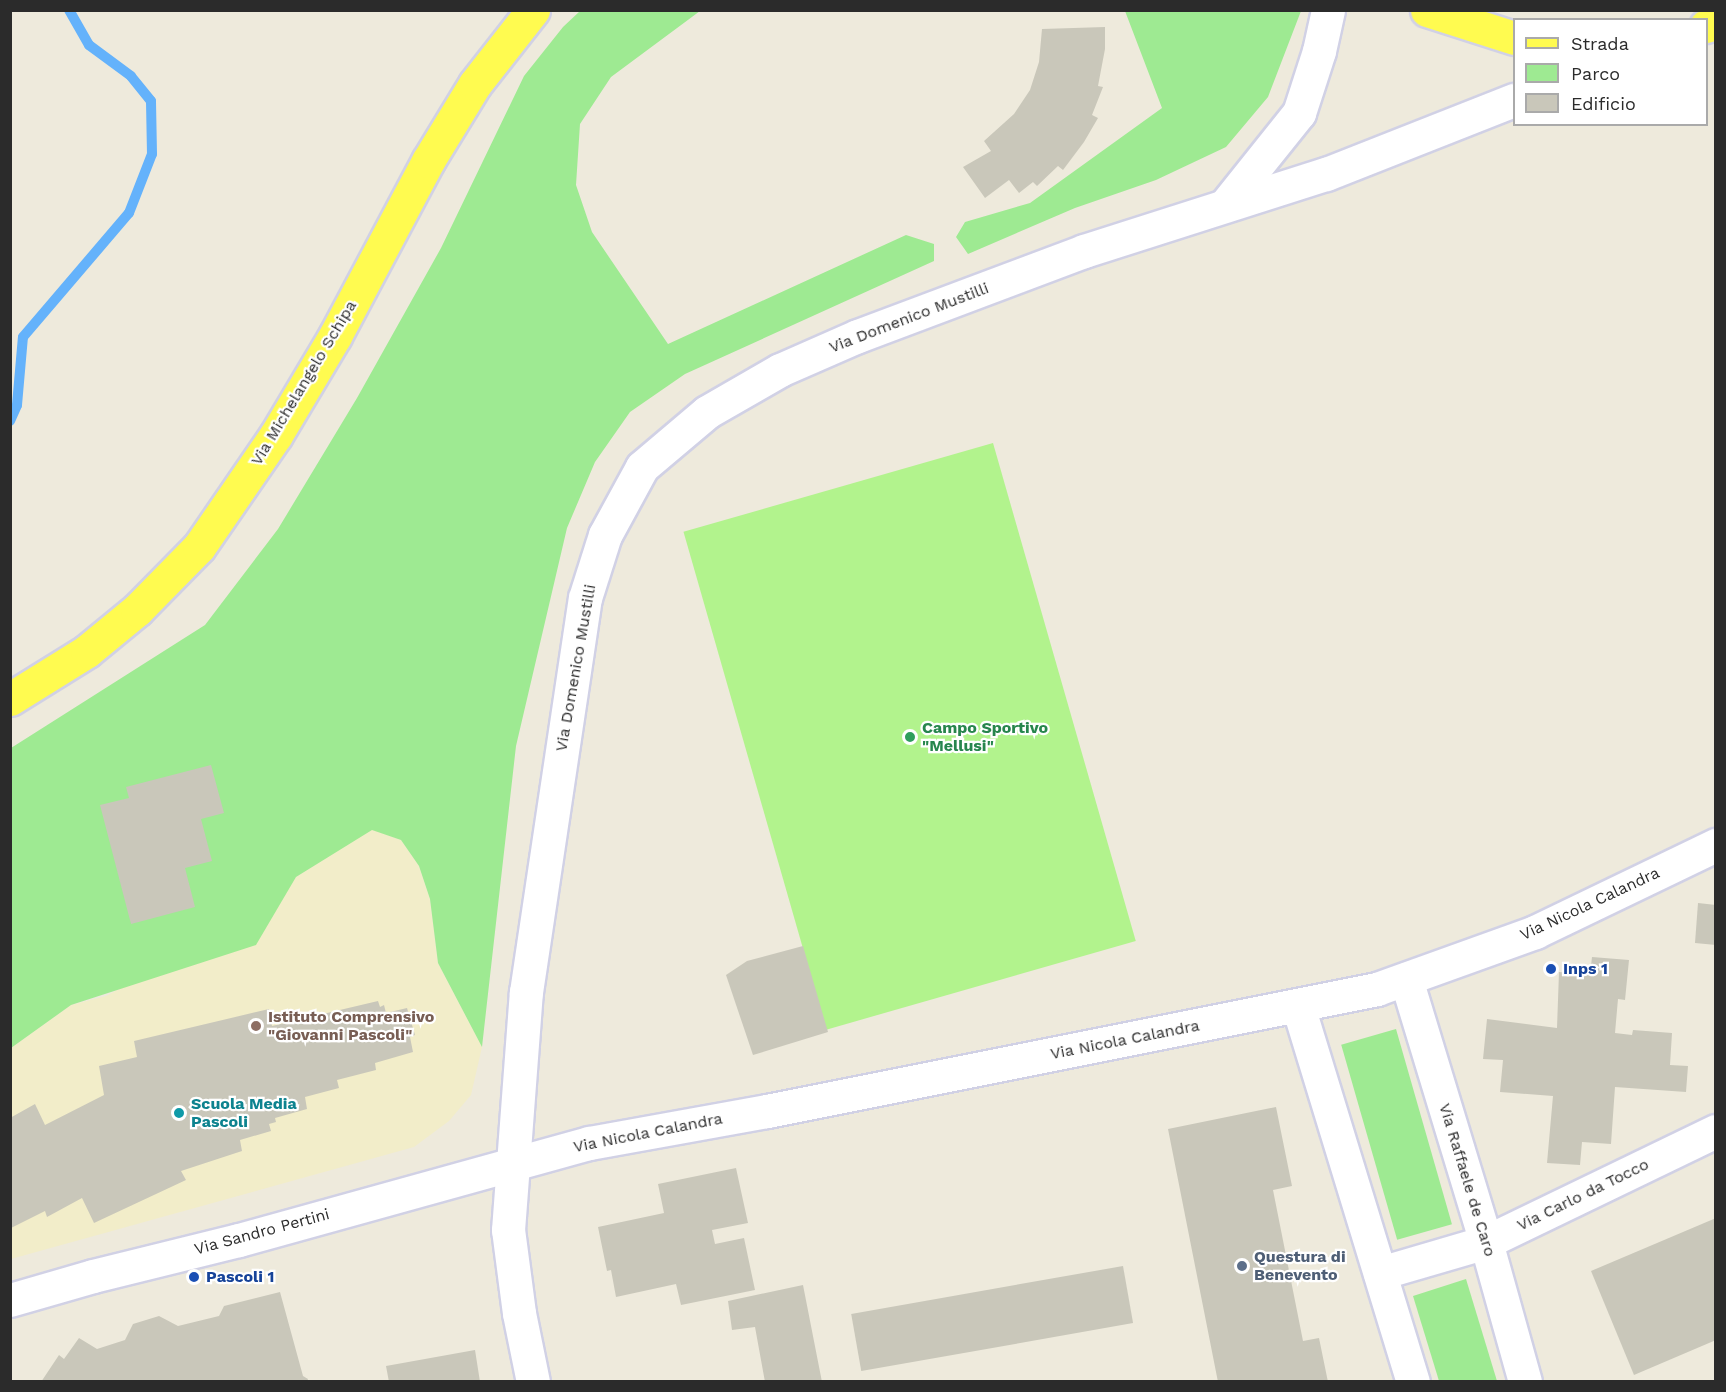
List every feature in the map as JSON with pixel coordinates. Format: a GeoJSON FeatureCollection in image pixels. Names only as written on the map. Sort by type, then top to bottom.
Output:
{"type":"FeatureCollection","features":[{"type":"Feature","properties":{"kind":"main road","name":"Via Michelangelo Schipa"},"geometry":{"type":"LineString","coordinates":[[10,699],[87,651],[137,610],[199,548],[288,415],[335,336],[428,161],[470,93],[533,10]]}},
{"type":"Feature","properties":{"kind":"main road"},"geometry":{"type":"LineString","coordinates":[[1427,10],[1513,37]]}},
{"type":"Feature","properties":{"kind":"street"},"geometry":{"type":"LineString","coordinates":[[1226,204],[1299,112],[1319,51],[1328,10]]}},
{"type":"Feature","properties":{"kind":"street","name":"Via Domenico Mustilli"},"geometry":{"type":"LineString","coordinates":[[533,1382],[519,1312],[508,1230],[526,992],[585,598],[606,535],[642,467],[707,412],[780,370],[858,336],[1073,255],[1226,204],[1326,174],[1513,101]]}},
{"type":"Feature","properties":{"kind":"street","name":"Via Nicola Calandra"},"geometry":{"type":"LineString","coordinates":[[512,1162],[589,1143],[767,1111],[1298,1006],[1377,988],[1534,932],[1716,845]]}},
{"type":"Feature","properties":{"kind":"street","name":"Via Raffaele de Caro"},"geometry":{"type":"LineString","coordinates":[[1406,979],[1486,1242],[1525,1382]]}},
{"type":"Feature","properties":{"kind":"street"},"geometry":{"type":"LineString","coordinates":[[1298,1006],[1413,1382]]}},
{"type":"Feature","properties":{"kind":"street","name":"Via Carlo da Tocco"},"geometry":{"type":"LineString","coordinates":[[1380,1274],[1486,1242],[1716,1131]]}},
{"type":"Feature","properties":{"kind":"street","name":"Via Sandro Pertini"},"geometry":{"type":"LineString","coordinates":[[11,1299],[239,1240],[512,1162]]}},
{"type":"Feature","properties":{"kind":"shaded area","name":"Istituto Comprensivo \"Giovanni Pascoli\""},"geometry":{"type":"Polygon","coordinates":[[[372,829],[401,840],[419,866],[430,899],[438,963],[482,1047],[471,1095],[449,1121],[414,1147],[11,1259],[11,1048],[71,1005],[106,996],[278,904],[296,877],[372,829]]]}},
{"type":"Feature","properties":{"kind":"green space"},"geometry":{"type":"Polygon","coordinates":[[[580,11],[700,11],[611,77],[580,124],[576,185],[592,232],[668,344],[906,235],[934,244],[934,261],[685,374],[630,412],[595,462],[567,528],[516,746],[482,1047],[438,963],[430,899],[419,866],[401,840],[372,830],[296,877],[256,945],[71,1005],[11,1048],[11,748],[205,625],[278,529],[357,398],[441,248],[524,76],[563,27],[580,11]]]}},
{"type":"Feature","properties":{"kind":"green space"},"geometry":{"type":"Polygon","coordinates":[[[1125,11],[1301,11],[1268,97],[1226,147],[1156,180],[1075,208],[968,254],[956,237],[965,222],[1030,203],[1162,108],[1125,11]]]}},
{"type":"Feature","properties":{"kind":"green space","name":"Campo Sportivo \"Mellusi\""},"geometry":{"type":"Polygon","coordinates":[[[993,443],[1136,941],[826,1030],[683,532],[993,443]]]}},
{"type":"Feature","properties":{"kind":"green space"},"geometry":{"type":"Polygon","coordinates":[[[1396,1029],[1452,1224],[1397,1240],[1341,1045],[1396,1029]]]}},
{"type":"Feature","properties":{"kind":"green space"},"geometry":{"type":"Polygon","coordinates":[[[1466,1279],[1497,1381],[1439,1381],[1413,1296],[1466,1279]]]}},
{"type":"Feature","properties":{"kind":"building"},"geometry":{"type":"Polygon","coordinates":[[[1105,27],[1105,49],[1098,86],[1103,87],[1092,115],[1098,118],[1084,142],[1063,170],[1058,166],[1037,186],[1033,182],[1019,193],[1009,180],[985,198],[963,167],[991,151],[984,141],[1014,114],[1030,90],[1039,62],[1042,29],[1105,27]]]}},
{"type":"Feature","properties":{"kind":"building"},"geometry":{"type":"Polygon","coordinates":[[[211,765],[224,813],[201,819],[212,861],[185,868],[195,907],[131,924],[100,805],[129,798],[126,787],[211,765]]]}},
{"type":"Feature","properties":{"kind":"building"},"geometry":{"type":"Polygon","coordinates":[[[1698,903],[1716,905],[1716,945],[1695,943],[1698,903]]]}},
{"type":"Feature","properties":{"kind":"building"},"geometry":{"type":"Polygon","coordinates":[[[803,946],[828,1032],[753,1055],[726,975],[747,961],[803,946]]]}},
{"type":"Feature","properties":{"kind":"building"},"geometry":{"type":"Polygon","coordinates":[[[1592,957],[1629,960],[1625,1000],[1618,999],[1615,1033],[1632,1035],[1633,1030],[1672,1033],[1670,1065],[1688,1066],[1686,1092],[1615,1087],[1611,1144],[1582,1142],[1580,1165],[1547,1163],[1553,1096],[1500,1092],[1503,1060],[1483,1059],[1487,1019],[1557,1028],[1559,972],[1590,975],[1592,957]]]}},
{"type":"Feature","properties":{"kind":"building","name":"Scuola Media Pascoli"},"geometry":{"type":"Polygon","coordinates":[[[378,1001],[380,1007],[384,1005],[386,1013],[407,1008],[415,1035],[410,1037],[413,1052],[375,1063],[376,1070],[337,1080],[339,1088],[305,1097],[307,1109],[275,1118],[276,1122],[269,1124],[271,1131],[240,1140],[242,1151],[181,1171],[186,1180],[94,1223],[82,1198],[47,1217],[45,1211],[11,1228],[10,1118],[35,1104],[45,1125],[104,1095],[99,1066],[137,1057],[134,1041],[269,1009],[272,1026],[378,1001]]]}},
{"type":"Feature","properties":{"kind":"building","name":"Questura di Benevento"},"geometry":{"type":"Polygon","coordinates":[[[1276,1107],[1292,1186],[1273,1190],[1303,1341],[1319,1338],[1328,1382],[1218,1382],[1168,1129],[1276,1107]]]}},
{"type":"Feature","properties":{"kind":"building"},"geometry":{"type":"Polygon","coordinates":[[[736,1168],[748,1223],[712,1230],[715,1244],[744,1238],[755,1290],[681,1305],[676,1284],[616,1297],[611,1270],[607,1271],[598,1227],[664,1213],[658,1184],[736,1168]]]}},
{"type":"Feature","properties":{"kind":"building"},"geometry":{"type":"Polygon","coordinates":[[[1716,1218],[1716,1340],[1634,1375],[1591,1271],[1716,1218]]]}},
{"type":"Feature","properties":{"kind":"building"},"geometry":{"type":"Polygon","coordinates":[[[1123,1266],[1133,1323],[861,1371],[851,1314],[1123,1266]]]}},
{"type":"Feature","properties":{"kind":"building"},"geometry":{"type":"Polygon","coordinates":[[[803,1285],[822,1382],[765,1382],[755,1327],[732,1330],[728,1301],[803,1285]]]}},
{"type":"Feature","properties":{"kind":"building"},"geometry":{"type":"Polygon","coordinates":[[[280,1292],[303,1376],[308,1379],[307,1382],[41,1382],[59,1355],[64,1359],[79,1338],[97,1349],[125,1340],[133,1324],[159,1316],[178,1326],[219,1316],[224,1306],[280,1292]]]}},
{"type":"Feature","properties":{"kind":"building"},"geometry":{"type":"Polygon","coordinates":[[[475,1350],[480,1382],[389,1382],[386,1366],[475,1350]]]}},
{"type":"Feature","properties":{"kind":"waterway"},"geometry":{"type":"LineString","coordinates":[[10,421],[17,405],[23,337],[129,213],[152,154],[151,101],[131,76],[89,45],[69,10]]}},
{"type":"Feature","properties":{"kind":"place","name":"Campo Sportivo \"Mellusi\""},"geometry":{"type":"Point","coordinates":[910,737]}},
{"type":"Feature","properties":{"kind":"place","name":"Inps 1"},"geometry":{"type":"Point","coordinates":[1551,969]}},
{"type":"Feature","properties":{"kind":"place","name":"Istituto Comprensivo \"Giovanni Pascoli\""},"geometry":{"type":"Point","coordinates":[256,1026]}},
{"type":"Feature","properties":{"kind":"place","name":"Scuola Media Pascoli"},"geometry":{"type":"Point","coordinates":[179,1113]}},
{"type":"Feature","properties":{"kind":"place","name":"Questura di Benevento"},"geometry":{"type":"Point","coordinates":[1242,1266]}},
{"type":"Feature","properties":{"kind":"place","name":"Pascoli 1"},"geometry":{"type":"Point","coordinates":[194,1277]}}]}
